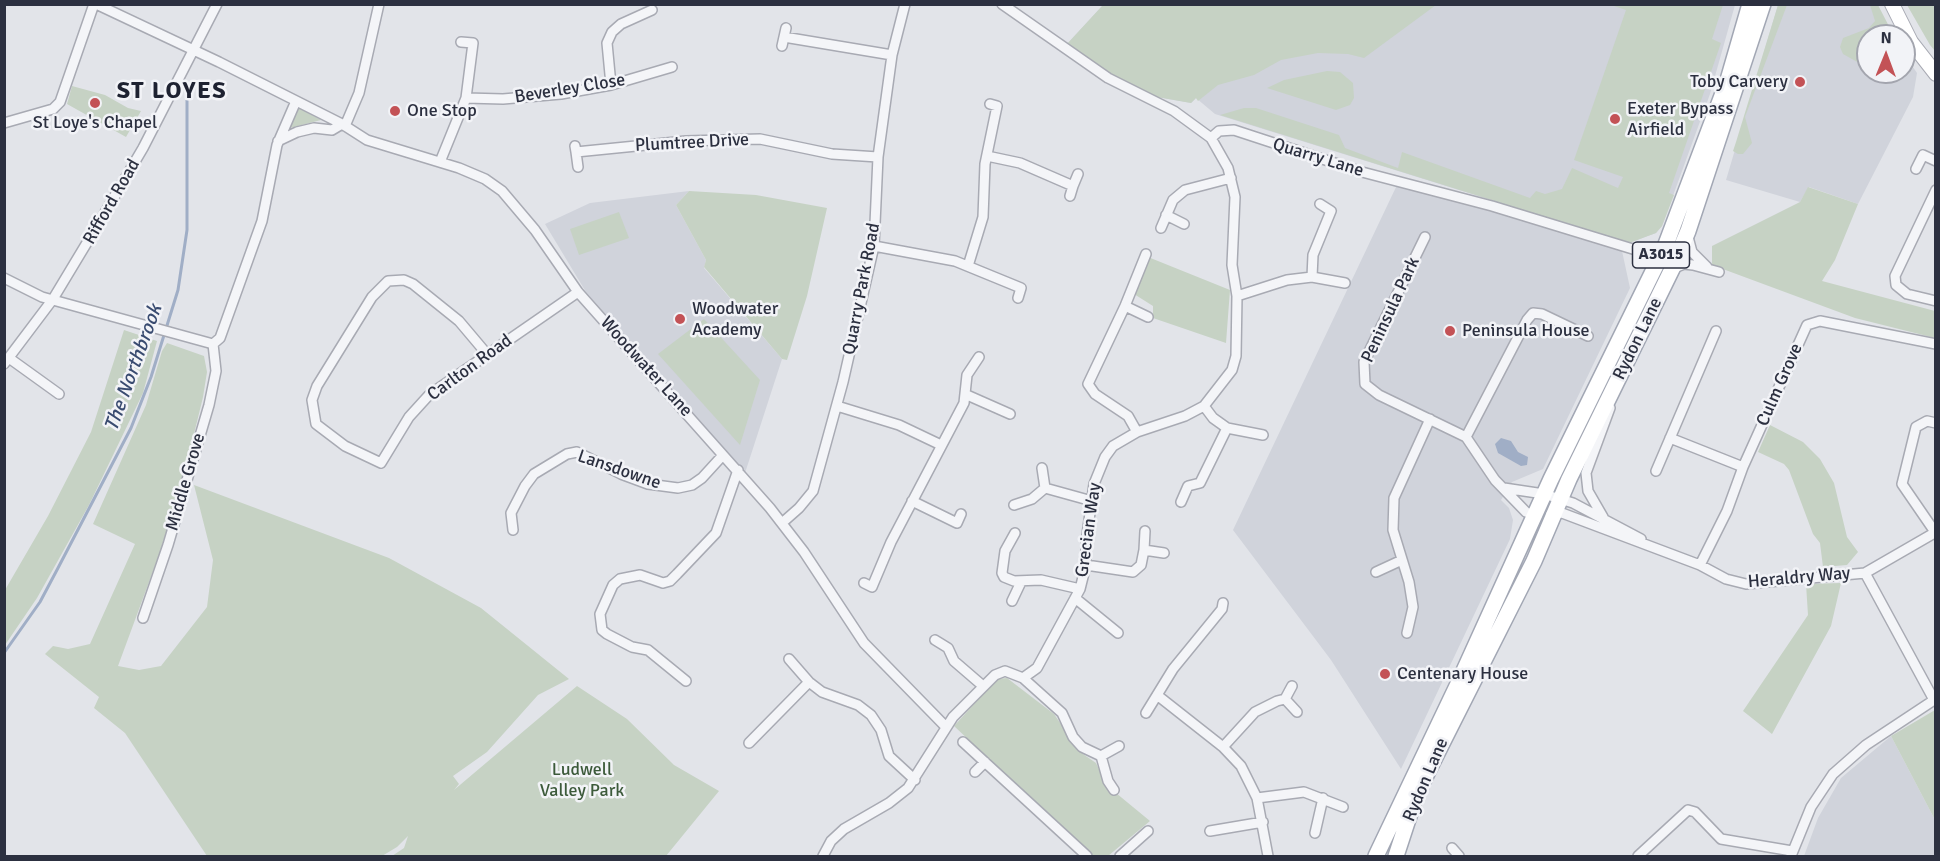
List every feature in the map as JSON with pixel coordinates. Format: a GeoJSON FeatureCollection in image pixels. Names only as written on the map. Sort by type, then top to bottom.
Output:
{"type":"FeatureCollection","features":[{"type":"Feature","properties":{"kind":"main road","name":"Rydon Lane"},"geometry":{"type":"LineString","coordinates":[[1376,856],[1544,494],[1665,247],[1728,80],[1750,4]]}},
{"type":"Feature","properties":{"kind":"main road","name":"Rydon Lane"},"geometry":{"type":"LineString","coordinates":[[1396,856],[1415,798],[1534,561],[1607,400],[1672,269],[1688,231],[1763,4]]}},
{"type":"Feature","properties":{"kind":"street","name":"Rifford Road"},"geometry":{"type":"LineString","coordinates":[[60,394],[7,361],[53,299],[143,148],[217,4]]}},
{"type":"Feature","properties":{"kind":"street"},"geometry":{"type":"LineString","coordinates":[[279,141],[297,132],[314,128],[332,130],[344,125],[359,93],[379,4]]}},
{"type":"Feature","properties":{"kind":"street","name":"Quarry Park Road"},"geometry":{"type":"LineString","coordinates":[[782,523],[813,491],[837,406],[874,246],[878,157],[892,55],[905,4]]}},
{"type":"Feature","properties":{"kind":"street"},"geometry":{"type":"LineString","coordinates":[[1002,4],[1108,78],[1174,111],[1211,138]]}},
{"type":"Feature","properties":{"kind":"street"},"geometry":{"type":"LineString","coordinates":[[1892,4],[1911,42],[1935,74]]}},
{"type":"Feature","properties":{"kind":"street","name":"Woodwater Lane"},"geometry":{"type":"LineString","coordinates":[[98,5],[344,125],[367,140],[440,162],[485,179],[502,191],[535,230],[578,292],[738,470],[782,523],[864,643],[946,728]]}},
{"type":"Feature","properties":{"kind":"street"},"geometry":{"type":"LineString","coordinates":[[4,123],[53,109],[60,102],[98,5]]}},
{"type":"Feature","properties":{"kind":"street"},"geometry":{"type":"LineString","coordinates":[[611,85],[607,44],[612,32],[621,24],[653,10]]}},
{"type":"Feature","properties":{"kind":"street"},"geometry":{"type":"LineString","coordinates":[[784,37],[892,55]]}},
{"type":"Feature","properties":{"kind":"street"},"geometry":{"type":"LineString","coordinates":[[440,162],[466,98],[473,43],[461,42]]}},
{"type":"Feature","properties":{"kind":"street","name":"Beverley Close"},"geometry":{"type":"LineString","coordinates":[[466,98],[503,99],[611,85],[672,67]]}},
{"type":"Feature","properties":{"kind":"street"},"geometry":{"type":"LineString","coordinates":[[4,278],[33,294],[213,344],[220,338],[262,221],[270,168],[296,101]]}},
{"type":"Feature","properties":{"kind":"street"},"geometry":{"type":"LineString","coordinates":[[968,266],[984,217],[987,156],[998,106]]}},
{"type":"Feature","properties":{"kind":"street","name":"Quarry Lane"},"geometry":{"type":"LineString","coordinates":[[1211,138],[1220,131],[1234,130],[1362,172],[1491,206],[1636,250],[1652,252],[1665,247]]}},
{"type":"Feature","properties":{"kind":"street","name":"Plumtree Drive"},"geometry":{"type":"LineString","coordinates":[[578,167],[575,149],[729,138],[760,139],[832,154],[878,157]]}},
{"type":"Feature","properties":{"kind":"street","name":"Grecian Way"},"geometry":{"type":"LineString","coordinates":[[1023,678],[1036,668],[1080,589],[1086,565],[1086,542],[1096,475],[1105,457],[1113,446],[1137,432],[1185,416],[1204,406],[1234,365],[1239,322],[1238,296],[1232,265],[1236,214],[1231,178],[1211,138]]}},
{"type":"Feature","properties":{"kind":"street"},"geometry":{"type":"LineString","coordinates":[[1916,169],[1924,152],[1935,161]]}},
{"type":"Feature","properties":{"kind":"street"},"geometry":{"type":"LineString","coordinates":[[987,156],[1020,163],[1072,191],[1078,174]]}},
{"type":"Feature","properties":{"kind":"street"},"geometry":{"type":"LineString","coordinates":[[1161,228],[1173,200],[1185,190],[1231,178]]}},
{"type":"Feature","properties":{"kind":"street"},"geometry":{"type":"LineString","coordinates":[[1935,190],[1933,204],[1895,276],[1896,285],[1907,294],[1935,301]]}},
{"type":"Feature","properties":{"kind":"street"},"geometry":{"type":"LineString","coordinates":[[1312,277],[1313,255],[1335,212],[1320,204]]}},
{"type":"Feature","properties":{"kind":"street"},"geometry":{"type":"LineString","coordinates":[[1166,215],[1184,224]]}},
{"type":"Feature","properties":{"kind":"street"},"geometry":{"type":"LineString","coordinates":[[1688,231],[1692,252],[1708,268]]}},
{"type":"Feature","properties":{"kind":"street","name":"Peninsula Park"},"geometry":{"type":"LineString","coordinates":[[1425,237],[1384,319],[1363,370],[1365,384],[1370,390],[1466,437],[1495,480],[1521,508],[1534,516]]}},
{"type":"Feature","properties":{"kind":"street"},"geometry":{"type":"LineString","coordinates":[[874,246],[939,257],[968,266],[1021,288]]}},
{"type":"Feature","properties":{"kind":"street"},"geometry":{"type":"LineString","coordinates":[[1137,432],[1128,416],[1095,394],[1088,384],[1125,306],[1146,254]]}},
{"type":"Feature","properties":{"kind":"street"},"geometry":{"type":"LineString","coordinates":[[1672,269],[1684,264],[1719,272]]}},
{"type":"Feature","properties":{"kind":"street"},"geometry":{"type":"LineString","coordinates":[[1238,296],[1287,280],[1312,277],[1345,283]]}},
{"type":"Feature","properties":{"kind":"street","name":"Carlton Road"},"geometry":{"type":"LineString","coordinates":[[486,353],[459,321],[413,284],[396,279],[381,286],[317,386],[312,400],[312,412],[316,424],[345,446],[381,464],[409,417],[424,400],[486,353],[578,292]]}},
{"type":"Feature","properties":{"kind":"street"},"geometry":{"type":"LineString","coordinates":[[1018,298],[1025,279]]}},
{"type":"Feature","properties":{"kind":"street"},"geometry":{"type":"LineString","coordinates":[[1125,306],[1148,317]]}},
{"type":"Feature","properties":{"kind":"street"},"geometry":{"type":"LineString","coordinates":[[1466,437],[1527,320],[1533,313],[1542,314],[1588,336]]}},
{"type":"Feature","properties":{"kind":"street","name":"Culm Grove"},"geometry":{"type":"LineString","coordinates":[[1700,565],[1727,511],[1743,467],[1807,325],[1820,321],[1935,344]]}},
{"type":"Feature","properties":{"kind":"street"},"geometry":{"type":"LineString","coordinates":[[1656,471],[1716,331]]}},
{"type":"Feature","properties":{"kind":"street","name":"Middle Grove"},"geometry":{"type":"LineString","coordinates":[[143,618],[168,545],[209,405],[216,371],[213,344]]}},
{"type":"Feature","properties":{"kind":"street"},"geometry":{"type":"LineString","coordinates":[[870,587],[967,394],[966,367],[979,357]]}},
{"type":"Feature","properties":{"kind":"street"},"geometry":{"type":"LineString","coordinates":[[967,394],[1010,414]]}},
{"type":"Feature","properties":{"kind":"street","name":"Heraldry Way"},"geometry":{"type":"LineString","coordinates":[[1605,520],[1590,497],[1586,473],[1610,411],[1607,400]]}},
{"type":"Feature","properties":{"kind":"street"},"geometry":{"type":"LineString","coordinates":[[837,406],[899,425],[941,445]]}},
{"type":"Feature","properties":{"kind":"street"},"geometry":{"type":"LineString","coordinates":[[1204,406],[1213,418],[1227,428],[1263,435]]}},
{"type":"Feature","properties":{"kind":"street"},"geometry":{"type":"LineString","coordinates":[[1407,633],[1413,608],[1409,582],[1393,530],[1394,498],[1430,419]]}},
{"type":"Feature","properties":{"kind":"street"},"geometry":{"type":"LineString","coordinates":[[1935,423],[1927,421],[1916,427],[1902,484],[1935,532]]}},
{"type":"Feature","properties":{"kind":"street"},"geometry":{"type":"LineString","coordinates":[[1181,502],[1188,486],[1200,483],[1227,428]]}},
{"type":"Feature","properties":{"kind":"street"},"geometry":{"type":"LineString","coordinates":[[1671,438],[1743,467]]}},
{"type":"Feature","properties":{"kind":"street","name":"Lansdowne"},"geometry":{"type":"LineString","coordinates":[[513,530],[511,513],[525,486],[534,474],[567,454],[577,452],[621,474],[648,483],[678,488],[692,485],[702,478],[723,455]]}},
{"type":"Feature","properties":{"kind":"street"},"geometry":{"type":"LineString","coordinates":[[1215,455],[1225,461]]}},
{"type":"Feature","properties":{"kind":"street"},"geometry":{"type":"LineString","coordinates":[[1042,468],[1045,488]]}},
{"type":"Feature","properties":{"kind":"street"},"geometry":{"type":"LineString","coordinates":[[686,681],[648,650],[632,647],[602,630],[600,614],[613,585],[620,579],[640,575],[663,583],[670,581],[677,574],[716,533],[738,470]]}},
{"type":"Feature","properties":{"kind":"street"},"geometry":{"type":"LineString","coordinates":[[1045,488],[1092,501]]}},
{"type":"Feature","properties":{"kind":"street"},"geometry":{"type":"LineString","coordinates":[[1014,505],[1032,499],[1045,488]]}},
{"type":"Feature","properties":{"kind":"street"},"geometry":{"type":"LineString","coordinates":[[1504,489],[1544,494],[1558,505],[1534,516]]}},
{"type":"Feature","properties":{"kind":"street"},"geometry":{"type":"LineString","coordinates":[[912,501],[959,519],[953,533]]}},
{"type":"Feature","properties":{"kind":"street","name":"Heraldry Way"},"geometry":{"type":"LineString","coordinates":[[1558,505],[1605,520],[1657,549]]}},
{"type":"Feature","properties":{"kind":"street","name":"Heraldry Way"},"geometry":{"type":"LineString","coordinates":[[1558,505],[1657,549],[1700,565],[1726,579],[1746,584],[1865,573],[1935,532]]}},
{"type":"Feature","properties":{"kind":"street"},"geometry":{"type":"LineString","coordinates":[[1086,565],[1133,572],[1141,565],[1145,531]]}},
{"type":"Feature","properties":{"kind":"street"},"geometry":{"type":"LineString","coordinates":[[1015,533],[1005,551],[1002,573],[1004,577],[1022,582],[1041,580],[1080,589]]}},
{"type":"Feature","properties":{"kind":"street"},"geometry":{"type":"LineString","coordinates":[[1144,550],[1164,553]]}},
{"type":"Feature","properties":{"kind":"street"},"geometry":{"type":"LineString","coordinates":[[1376,572],[1402,560]]}},
{"type":"Feature","properties":{"kind":"street"},"geometry":{"type":"LineString","coordinates":[[1638,856],[1688,810],[1695,812],[1717,838],[1791,854],[1811,807],[1833,774],[1866,745],[1934,700],[1865,573]]}},
{"type":"Feature","properties":{"kind":"street"},"geometry":{"type":"LineString","coordinates":[[1012,601],[1022,582]]}},
{"type":"Feature","properties":{"kind":"street"},"geometry":{"type":"LineString","coordinates":[[1076,598],[1118,633]]}},
{"type":"Feature","properties":{"kind":"street"},"geometry":{"type":"LineString","coordinates":[[1146,713],[1173,669],[1222,609],[1223,603]]}},
{"type":"Feature","properties":{"kind":"street"},"geometry":{"type":"LineString","coordinates":[[934,640],[948,648],[954,661],[983,686]]}},
{"type":"Feature","properties":{"kind":"street"},"geometry":{"type":"LineString","coordinates":[[789,658],[808,682],[829,696],[858,705],[872,715],[881,730],[889,756],[915,780]]}},
{"type":"Feature","properties":{"kind":"street"},"geometry":{"type":"LineString","coordinates":[[823,856],[831,841],[844,829],[889,803],[915,780],[953,717],[1000,672],[1023,678],[1062,713],[1073,737],[1082,747],[1101,756],[1108,780],[1114,790]]}},
{"type":"Feature","properties":{"kind":"street"},"geometry":{"type":"LineString","coordinates":[[750,743],[808,682]]}},
{"type":"Feature","properties":{"kind":"street"},"geometry":{"type":"LineString","coordinates":[[1223,747],[1255,712],[1285,699],[1292,686]]}},
{"type":"Feature","properties":{"kind":"street"},"geometry":{"type":"LineString","coordinates":[[1157,695],[1223,747],[1241,766],[1257,798],[1268,856]]}},
{"type":"Feature","properties":{"kind":"street"},"geometry":{"type":"LineString","coordinates":[[1285,699],[1297,712]]}},
{"type":"Feature","properties":{"kind":"street"},"geometry":{"type":"LineString","coordinates":[[963,742],[1087,856]]}},
{"type":"Feature","properties":{"kind":"street"},"geometry":{"type":"LineString","coordinates":[[1101,756],[1119,746]]}},
{"type":"Feature","properties":{"kind":"street"},"geometry":{"type":"LineString","coordinates":[[975,772],[985,762]]}},
{"type":"Feature","properties":{"kind":"street"},"geometry":{"type":"LineString","coordinates":[[1257,798],[1298,792],[1323,798],[1343,807]]}},
{"type":"Feature","properties":{"kind":"street"},"geometry":{"type":"LineString","coordinates":[[1315,834],[1323,798]]}},
{"type":"Feature","properties":{"kind":"street"},"geometry":{"type":"LineString","coordinates":[[1210,831],[1263,822]]}},
{"type":"Feature","properties":{"kind":"street"},"geometry":{"type":"LineString","coordinates":[[1120,856],[1148,831]]}},
{"type":"Feature","properties":{"kind":"street"},"geometry":{"type":"LineString","coordinates":[[1452,849],[1459,856]]}},
{"type":"Feature","properties":{"kind":"shaded area"},"geometry":{"type":"Polygon","coordinates":[[[1103,5],[1735,5],[1710,94],[1662,226],[1656,233],[1629,243],[1215,114],[1196,98],[1191,103],[1157,97],[1067,44],[1103,5]]]}},
{"type":"Feature","properties":{"kind":"shaded area"},"geometry":{"type":"Polygon","coordinates":[[[1778,5],[1874,5],[1885,24],[1856,24],[1856,84],[1915,84],[1913,97],[1858,204],[1809,187],[1800,202],[1726,180],[1778,5]]]}},
{"type":"Feature","properties":{"kind":"shaded area"},"geometry":{"type":"Polygon","coordinates":[[[1397,185],[1503,214],[1622,251],[1630,288],[1543,469],[1512,482],[1501,500],[1509,508],[1513,520],[1510,539],[1401,769],[1331,660],[1233,530],[1397,185]]]}},
{"type":"Feature","properties":{"kind":"shaded area","name":"Woodwater Academy"},"geometry":{"type":"Polygon","coordinates":[[[689,191],[676,205],[706,260],[704,268],[782,359],[745,473],[586,292],[545,224],[590,203],[689,191]]]}},
{"type":"Feature","properties":{"kind":"shaded area"},"geometry":{"type":"Polygon","coordinates":[[[1891,736],[1935,820],[1935,856],[1804,856],[1818,818],[1841,778],[1891,736]]]}},
{"type":"Feature","properties":{"kind":"green space"},"geometry":{"type":"Polygon","coordinates":[[[1103,5],[1436,5],[1364,58],[1348,54],[1318,53],[1281,60],[1254,75],[1218,85],[1198,101],[1196,98],[1191,103],[1157,97],[1113,76],[1067,44],[1103,5]]]}},
{"type":"Feature","properties":{"kind":"green space"},"geometry":{"type":"Polygon","coordinates":[[[1611,5],[1723,5],[1712,39],[1721,43],[1669,193],[1674,195],[1662,226],[1656,233],[1629,243],[1220,115],[1244,108],[1256,108],[1339,135],[1345,148],[1398,168],[1402,152],[1530,198],[1536,191],[1545,194],[1562,189],[1572,168],[1618,188],[1623,177],[1574,160],[1626,10],[1611,5]]]}},
{"type":"Feature","properties":{"kind":"green space"},"geometry":{"type":"Polygon","coordinates":[[[1778,5],[1787,5],[1745,117],[1752,143],[1743,154],[1738,154],[1733,151],[1778,5]]]}},
{"type":"Feature","properties":{"kind":"green space"},"geometry":{"type":"Polygon","coordinates":[[[1870,5],[1878,5],[1888,24],[1872,24],[1875,21],[1870,5]]]}},
{"type":"Feature","properties":{"kind":"green space"},"geometry":{"type":"Polygon","coordinates":[[[1907,5],[1935,5],[1935,51],[1930,45],[1907,5]]]}},
{"type":"Feature","properties":{"kind":"green space"},"geometry":{"type":"Polygon","coordinates":[[[1856,33],[1856,61],[1843,54],[1840,47],[1843,38],[1856,33]]]}},
{"type":"Feature","properties":{"kind":"green space"},"geometry":{"type":"Polygon","coordinates":[[[1327,71],[1340,72],[1353,83],[1354,98],[1350,105],[1336,110],[1267,88],[1284,80],[1327,71]]]}},
{"type":"Feature","properties":{"kind":"green space"},"geometry":{"type":"Polygon","coordinates":[[[72,86],[105,95],[128,108],[141,111],[126,137],[67,104],[72,86]]]}},
{"type":"Feature","properties":{"kind":"green space"},"geometry":{"type":"Polygon","coordinates":[[[299,108],[321,120],[290,128],[299,108]]]}},
{"type":"Feature","properties":{"kind":"green space"},"geometry":{"type":"Polygon","coordinates":[[[1808,187],[1858,204],[1835,260],[1822,281],[1935,311],[1935,338],[1855,318],[1712,265],[1712,246],[1800,202],[1808,187]]]}},
{"type":"Feature","properties":{"kind":"green space"},"geometry":{"type":"Polygon","coordinates":[[[689,191],[756,195],[827,208],[807,296],[787,360],[782,359],[704,267],[706,260],[676,205],[689,191]]]}},
{"type":"Feature","properties":{"kind":"green space"},"geometry":{"type":"Polygon","coordinates":[[[619,212],[629,238],[579,255],[570,229],[619,212]]]}},
{"type":"Feature","properties":{"kind":"green space"},"geometry":{"type":"Polygon","coordinates":[[[1148,257],[1230,290],[1226,343],[1153,318],[1153,306],[1134,294],[1148,257]]]}},
{"type":"Feature","properties":{"kind":"green space"},"geometry":{"type":"Polygon","coordinates":[[[704,319],[760,380],[740,445],[658,354],[704,319]]]}},
{"type":"Feature","properties":{"kind":"green space"},"geometry":{"type":"Polygon","coordinates":[[[124,330],[157,341],[143,393],[89,505],[37,598],[5,645],[5,590],[48,516],[91,432],[124,330]]]}},
{"type":"Feature","properties":{"kind":"green space","name":"Ludwell Valley Park"},"geometry":{"type":"Polygon","coordinates":[[[167,343],[204,356],[207,372],[184,475],[159,555],[118,666],[139,670],[161,666],[207,607],[213,560],[194,485],[389,558],[481,608],[569,679],[538,695],[487,752],[453,776],[459,784],[454,790],[577,686],[627,719],[674,765],[719,791],[666,856],[392,856],[404,848],[408,836],[397,847],[382,856],[207,856],[125,733],[94,708],[99,697],[45,654],[53,646],[68,649],[90,644],[135,544],[93,524],[146,405],[162,351],[167,343]]]}},
{"type":"Feature","properties":{"kind":"green space"},"geometry":{"type":"Polygon","coordinates":[[[1770,425],[1803,442],[1820,459],[1834,483],[1847,537],[1858,552],[1847,565],[1823,567],[1820,543],[1813,534],[1789,470],[1784,464],[1758,452],[1770,425]]]}},
{"type":"Feature","properties":{"kind":"green space"},"geometry":{"type":"Polygon","coordinates":[[[1841,583],[1831,626],[1772,734],[1743,711],[1808,615],[1806,584],[1841,583]]]}},
{"type":"Feature","properties":{"kind":"green space"},"geometry":{"type":"Polygon","coordinates":[[[1007,678],[1054,714],[1080,752],[1096,763],[1111,795],[1116,793],[1150,821],[1108,856],[1092,856],[954,726],[997,679],[1007,678]]]}},
{"type":"Feature","properties":{"kind":"green space"},"geometry":{"type":"Polygon","coordinates":[[[1935,710],[1935,820],[1891,736],[1935,710]]]}},
{"type":"Feature","properties":{"kind":"water"},"geometry":{"type":"Polygon","coordinates":[[[1501,438],[1511,441],[1518,452],[1528,457],[1527,465],[1521,466],[1498,453],[1495,444],[1501,438]]]}},
{"type":"Feature","properties":{"kind":"waterway","name":"The Northbrook"},"geometry":{"type":"LineString","coordinates":[[4,653],[40,602],[131,428],[151,377],[178,290],[187,230],[187,100]]}},
{"type":"Feature","properties":{"kind":"place","name":"Toby Carvery"},"geometry":{"type":"Point","coordinates":[1800,82]}},
{"type":"Feature","properties":{"kind":"place","name":"St Loye's Chapel"},"geometry":{"type":"Point","coordinates":[95,103]}},
{"type":"Feature","properties":{"kind":"place","name":"One Stop"},"geometry":{"type":"Point","coordinates":[395,111]}},
{"type":"Feature","properties":{"kind":"place","name":"Exeter Bypass Airfield"},"geometry":{"type":"Point","coordinates":[1615,119]}},
{"type":"Feature","properties":{"kind":"place","name":"Woodwater Academy"},"geometry":{"type":"Point","coordinates":[680,319]}},
{"type":"Feature","properties":{"kind":"place","name":"Peninsula House"},"geometry":{"type":"Point","coordinates":[1450,331]}},
{"type":"Feature","properties":{"kind":"place","name":"Centenary House"},"geometry":{"type":"Point","coordinates":[1385,674]}},
{"type":"Feature","properties":{"kind":"district","name":"ST LOYES"},"geometry":{"type":"Point","coordinates":[172,92]}}]}
